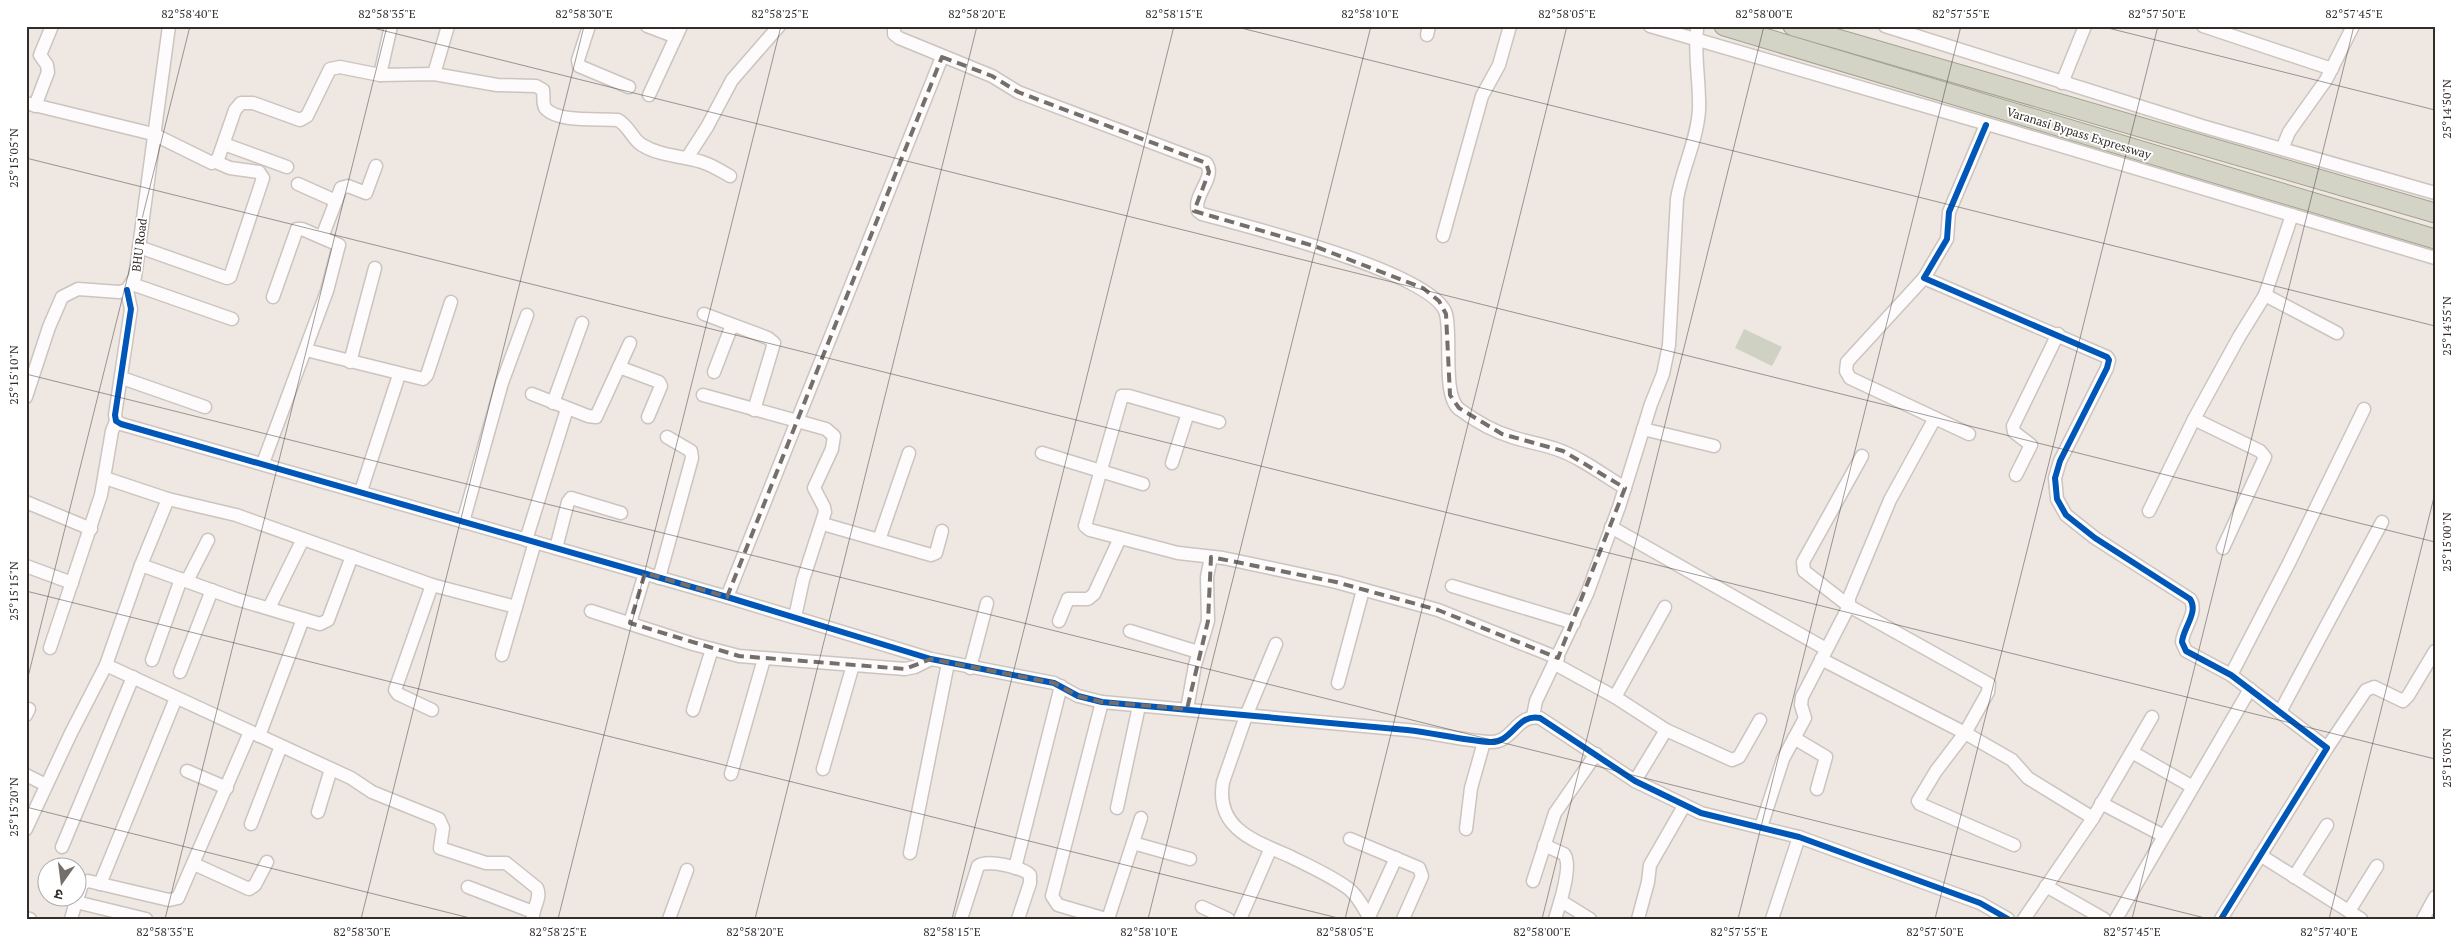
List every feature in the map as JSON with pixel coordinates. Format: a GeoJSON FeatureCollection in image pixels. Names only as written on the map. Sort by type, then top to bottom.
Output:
{"type":"FeatureCollection","features":[{"type":"Feature","properties":{"kind":"highway","name":"Varanasi Bypass Expressway"},"geometry":{"type":"LineString","coordinates":[[1724,26],[2435,239]]}},
{"type":"Feature","properties":{"kind":"highway","name":"Varanasi Bypass Expressway"},"geometry":{"type":"LineString","coordinates":[[1793,26],[2435,213]]}},
{"type":"Feature","properties":{"kind":"street"},"geometry":{"type":"LineString","coordinates":[[52,26],[40,55],[47,64],[48,72],[31,105],[153,134],[176,143],[205,161],[216,162],[230,168],[259,172],[263,178],[230,277],[227,278],[139,247]]}},
{"type":"Feature","properties":{"kind":"street","name":"BHU Road"},"geometry":{"type":"LineString","coordinates":[[50,648],[91,529],[106,478],[112,431],[116,421],[114,414],[122,378],[130,309],[130,287],[137,269],[153,134],[170,26]]}},
{"type":"Feature","properties":{"kind":"street"},"geometry":{"type":"LineString","coordinates":[[380,75],[391,26]]}},
{"type":"Feature","properties":{"kind":"street"},"geometry":{"type":"LineString","coordinates":[[434,74],[448,26]]}},
{"type":"Feature","properties":{"kind":"street"},"geometry":{"type":"LineString","coordinates":[[589,26],[578,60],[579,66],[629,87]]}},
{"type":"Feature","properties":{"kind":"street"},"geometry":{"type":"LineString","coordinates":[[647,26],[678,32],[650,95]]}},
{"type":"Feature","properties":{"kind":"street"},"geometry":{"type":"LineString","coordinates":[[687,158],[707,127],[732,80],[779,26]]}},
{"type":"Feature","properties":{"kind":"street"},"geometry":{"type":"LineString","coordinates":[[894,26],[894,34],[899,38],[992,76],[1018,92],[1206,163],[1209,172],[1196,205],[1198,211],[1202,214],[1314,246],[1386,271],[1423,288],[1439,300],[1446,314],[1450,395],[1459,408],[1502,434],[1563,451],[1625,488]]}},
{"type":"Feature","properties":{"kind":"street"},"geometry":{"type":"LineString","coordinates":[[1443,236],[1482,96],[1499,65],[1510,26]]}},
{"type":"Feature","properties":{"kind":"street"},"geometry":{"type":"LineString","coordinates":[[1650,26],[1696,35],[1986,125],[2435,258]]}},
{"type":"Feature","properties":{"kind":"street"},"geometry":{"type":"LineString","coordinates":[[1885,26],[2062,83],[2435,193]]}},
{"type":"Feature","properties":{"kind":"street"},"geometry":{"type":"LineString","coordinates":[[2062,83],[2086,26]]}},
{"type":"Feature","properties":{"kind":"street"},"geometry":{"type":"LineString","coordinates":[[2203,26],[2332,69]]}},
{"type":"Feature","properties":{"kind":"street"},"geometry":{"type":"LineString","coordinates":[[2282,149],[2289,132],[2332,69],[2353,26]]}},
{"type":"Feature","properties":{"kind":"street"},"geometry":{"type":"LineString","coordinates":[[1533,716],[1536,701],[1574,623],[1612,527],[1643,429],[1663,374],[1669,346],[1677,199],[1681,175],[1694,140],[1699,110],[1696,35]]}},
{"type":"Feature","properties":{"kind":"street"},"geometry":{"type":"LineString","coordinates":[[727,597],[795,421],[942,56]]}},
{"type":"Feature","properties":{"kind":"street"},"geometry":{"type":"LineString","coordinates":[[216,162],[224,144],[234,110],[242,103],[253,103],[300,120],[307,116],[330,69],[340,67],[380,75],[434,74],[497,85],[536,86],[543,90],[544,106],[549,111],[580,120],[618,120],[623,123],[643,146],[702,162],[730,176]]}},
{"type":"Feature","properties":{"kind":"street"},"geometry":{"type":"LineString","coordinates":[[1969,434],[1850,378],[1846,371],[1847,362],[1924,278],[1947,238],[1949,212],[1986,125]]}},
{"type":"Feature","properties":{"kind":"street"},"geometry":{"type":"LineString","coordinates":[[224,144],[287,166]]}},
{"type":"Feature","properties":{"kind":"street"},"geometry":{"type":"LineString","coordinates":[[322,237],[342,186],[348,186],[364,192],[368,191],[376,166]]}},
{"type":"Feature","properties":{"kind":"street"},"geometry":{"type":"LineString","coordinates":[[298,184],[336,201]]}},
{"type":"Feature","properties":{"kind":"street"},"geometry":{"type":"LineString","coordinates":[[2149,511],[2194,419],[2239,337],[2266,296],[2292,215]]}},
{"type":"Feature","properties":{"kind":"street"},"geometry":{"type":"LineString","coordinates":[[263,463],[327,291],[339,250],[337,244],[302,229],[296,231],[273,297]]}},
{"type":"Feature","properties":{"kind":"street"},"geometry":{"type":"LineString","coordinates":[[350,362],[375,268]]}},
{"type":"Feature","properties":{"kind":"street"},"geometry":{"type":"LineString","coordinates":[[1924,278],[2058,334],[2107,357],[2109,364],[2060,461],[2055,478],[2057,498],[2066,515],[2095,538],[2190,599],[2194,606],[2182,636],[2183,646],[2186,651],[2231,675],[2327,748]]}},
{"type":"Feature","properties":{"kind":"street"},"geometry":{"type":"LineString","coordinates":[[26,397],[49,327],[62,298],[78,290],[119,292],[130,287],[232,318]]}},
{"type":"Feature","properties":{"kind":"street"},"geometry":{"type":"LineString","coordinates":[[2266,296],[2337,333]]}},
{"type":"Feature","properties":{"kind":"street"},"geometry":{"type":"LineString","coordinates":[[306,350],[419,380],[425,378],[451,302]]}},
{"type":"Feature","properties":{"kind":"street"},"geometry":{"type":"LineString","coordinates":[[462,522],[502,383],[527,314]]}},
{"type":"Feature","properties":{"kind":"street"},"geometry":{"type":"LineString","coordinates":[[704,314],[768,338],[774,343],[754,410]]}},
{"type":"Feature","properties":{"kind":"street"},"geometry":{"type":"LineString","coordinates":[[553,403],[582,323]]}},
{"type":"Feature","properties":{"kind":"street"},"geometry":{"type":"LineString","coordinates":[[714,372],[732,325]]}},
{"type":"Feature","properties":{"kind":"street"},"geometry":{"type":"LineString","coordinates":[[2016,475],[2031,445],[2014,432],[2013,426],[2058,334]]}},
{"type":"Feature","properties":{"kind":"street"},"geometry":{"type":"LineString","coordinates":[[532,394],[567,409],[596,417],[630,342]]}},
{"type":"Feature","properties":{"kind":"street"},"geometry":{"type":"LineString","coordinates":[[619,367],[660,382],[661,386],[648,417]]}},
{"type":"Feature","properties":{"kind":"street"},"geometry":{"type":"LineString","coordinates":[[362,491],[400,375]]}},
{"type":"Feature","properties":{"kind":"street"},"geometry":{"type":"LineString","coordinates":[[122,378],[205,407]]}},
{"type":"Feature","properties":{"kind":"street"},"geometry":{"type":"LineString","coordinates":[[702,395],[826,430],[834,436],[832,449],[814,488],[824,506],[823,524],[803,580],[795,617]]}},
{"type":"Feature","properties":{"kind":"street"},"geometry":{"type":"LineString","coordinates":[[1219,422],[1129,396],[1122,396],[1085,526],[1090,530],[1178,552],[1272,568],[1438,610],[1556,661],[1666,730],[1727,758],[1736,760],[1760,720]]}},
{"type":"Feature","properties":{"kind":"street"},"geometry":{"type":"LineString","coordinates":[[502,655],[567,409]]}},
{"type":"Feature","properties":{"kind":"street"},"geometry":{"type":"LineString","coordinates":[[2231,675],[2289,563],[2364,409]]}},
{"type":"Feature","properties":{"kind":"street"},"geometry":{"type":"LineString","coordinates":[[1172,463],[1188,413]]}},
{"type":"Feature","properties":{"kind":"street"},"geometry":{"type":"LineString","coordinates":[[1762,827],[1783,759],[1805,718],[1801,705],[1802,697],[1849,606],[1849,598],[1890,500],[1935,418]]}},
{"type":"Feature","properties":{"kind":"street"},"geometry":{"type":"LineString","coordinates":[[2194,419],[2260,451],[2265,457],[2223,548]]}},
{"type":"Feature","properties":{"kind":"street"},"geometry":{"type":"LineString","coordinates":[[116,421],[121,424],[362,491],[462,522],[645,573],[931,659],[1061,686],[1078,696],[1102,702],[1410,730],[1484,742],[1499,742],[1506,738],[1522,720],[1533,716],[1540,718],[1635,781],[1684,806],[1720,819],[1762,827],[1799,837],[1883,866],[1980,903],[1995,915],[2008,919]]}},
{"type":"Feature","properties":{"kind":"street"},"geometry":{"type":"LineString","coordinates":[[1643,429],[1714,446]]}},
{"type":"Feature","properties":{"kind":"street"},"geometry":{"type":"LineString","coordinates":[[660,578],[692,458],[691,451],[667,437]]}},
{"type":"Feature","properties":{"kind":"street"},"geometry":{"type":"LineString","coordinates":[[879,540],[909,453]]}},
{"type":"Feature","properties":{"kind":"street"},"geometry":{"type":"LineString","coordinates":[[1042,453],[1143,484]]}},
{"type":"Feature","properties":{"kind":"street"},"geometry":{"type":"LineString","coordinates":[[1862,456],[1803,562],[1804,571],[1849,606],[1989,684],[1988,692],[1964,733],[1936,771],[1919,798],[1918,803],[2014,845]]}},
{"type":"Feature","properties":{"kind":"street"},"geometry":{"type":"LineString","coordinates":[[106,478],[168,499],[236,515],[432,585],[516,607]]}},
{"type":"Feature","properties":{"kind":"street"},"geometry":{"type":"LineString","coordinates":[[556,548],[568,502],[571,498],[621,513]]}},
{"type":"Feature","properties":{"kind":"street"},"geometry":{"type":"LineString","coordinates":[[26,829],[106,665],[141,565],[168,499]]}},
{"type":"Feature","properties":{"kind":"street"},"geometry":{"type":"LineString","coordinates":[[26,502],[91,529]]}},
{"type":"Feature","properties":{"kind":"street"},"geometry":{"type":"LineString","coordinates":[[2280,712],[2382,522]]}},
{"type":"Feature","properties":{"kind":"street"},"geometry":{"type":"LineString","coordinates":[[823,524],[934,555],[942,531]]}},
{"type":"Feature","properties":{"kind":"street"},"geometry":{"type":"LineString","coordinates":[[1612,527],[1823,654],[2012,760],[2028,778],[2093,818]]}},
{"type":"Feature","properties":{"kind":"street"},"geometry":{"type":"LineString","coordinates":[[1059,621],[1068,599],[1088,599],[1094,594],[1120,538]]}},
{"type":"Feature","properties":{"kind":"street"},"geometry":{"type":"LineString","coordinates":[[270,608],[303,539]]}},
{"type":"Feature","properties":{"kind":"street"},"geometry":{"type":"LineString","coordinates":[[152,660],[184,580],[208,540]]}},
{"type":"Feature","properties":{"kind":"street"},"geometry":{"type":"LineString","coordinates":[[141,565],[212,590],[320,624],[328,620],[352,556]]}},
{"type":"Feature","properties":{"kind":"street"},"geometry":{"type":"LineString","coordinates":[[1187,709],[1198,652],[1208,622],[1207,577],[1210,557]]}},
{"type":"Feature","properties":{"kind":"street"},"geometry":{"type":"LineString","coordinates":[[26,566],[72,583]]}},
{"type":"Feature","properties":{"kind":"street"},"geometry":{"type":"LineString","coordinates":[[630,623],[645,573]]}},
{"type":"Feature","properties":{"kind":"street"},"geometry":{"type":"LineString","coordinates":[[432,585],[395,690],[398,694],[432,710]]}},
{"type":"Feature","properties":{"kind":"street"},"geometry":{"type":"LineString","coordinates":[[1452,586],[1574,623]]}},
{"type":"Feature","properties":{"kind":"street"},"geometry":{"type":"LineString","coordinates":[[180,672],[212,590]]}},
{"type":"Feature","properties":{"kind":"street"},"geometry":{"type":"LineString","coordinates":[[1338,683],[1363,590]]}},
{"type":"Feature","properties":{"kind":"street"},"geometry":{"type":"LineString","coordinates":[[970,668],[987,603]]}},
{"type":"Feature","properties":{"kind":"street"},"geometry":{"type":"LineString","coordinates":[[1615,697],[1665,607]]}},
{"type":"Feature","properties":{"kind":"street"},"geometry":{"type":"LineString","coordinates":[[591,611],[740,656],[905,668],[915,667],[931,659]]}},
{"type":"Feature","properties":{"kind":"street"},"geometry":{"type":"LineString","coordinates":[[88,882],[175,900],[181,894],[227,788],[254,734],[303,619]]}},
{"type":"Feature","properties":{"kind":"street"},"geometry":{"type":"LineString","coordinates":[[1130,631],[1198,652]]}},
{"type":"Feature","properties":{"kind":"street"},"geometry":{"type":"LineString","coordinates":[[1276,644],[1246,716],[1223,782],[1223,803],[1227,816],[1233,825],[1255,843],[1287,856],[1346,887],[1358,899],[1369,918]]}},
{"type":"Feature","properties":{"kind":"street"},"geometry":{"type":"LineString","coordinates":[[692,710],[712,649]]}},
{"type":"Feature","properties":{"kind":"street"},"geometry":{"type":"LineString","coordinates":[[2221,919],[2327,748],[2366,690],[2374,687],[2403,701],[2408,696],[2435,651]]}},
{"type":"Feature","properties":{"kind":"street"},"geometry":{"type":"LineString","coordinates":[[730,774],[764,659]]}},
{"type":"Feature","properties":{"kind":"street"},"geometry":{"type":"LineString","coordinates":[[910,853],[948,663]]}},
{"type":"Feature","properties":{"kind":"street"},"geometry":{"type":"LineString","coordinates":[[106,665],[351,778],[372,792],[439,819],[443,824],[439,847],[442,850],[486,863],[501,862],[510,865],[539,891],[533,915],[468,887]]}},
{"type":"Feature","properties":{"kind":"street"},"geometry":{"type":"LineString","coordinates":[[824,769],[853,665]]}},
{"type":"Feature","properties":{"kind":"street"},"geometry":{"type":"LineString","coordinates":[[62,847],[133,678]]}},
{"type":"Feature","properties":{"kind":"street"},"geometry":{"type":"LineString","coordinates":[[1015,868],[1061,686]]}},
{"type":"Feature","properties":{"kind":"street"},"geometry":{"type":"LineString","coordinates":[[2116,919],[2162,835],[2250,689]]}},
{"type":"Feature","properties":{"kind":"street"},"geometry":{"type":"LineString","coordinates":[[100,884],[176,698]]}},
{"type":"Feature","properties":{"kind":"street"},"geometry":{"type":"LineString","coordinates":[[1102,702],[1052,896],[1058,905],[1101,918],[1141,818]]}},
{"type":"Feature","properties":{"kind":"street"},"geometry":{"type":"LineString","coordinates":[[1117,808],[1139,706]]}},
{"type":"Feature","properties":{"kind":"street"},"geometry":{"type":"LineString","coordinates":[[2024,919],[2093,818],[2152,717]]}},
{"type":"Feature","properties":{"kind":"street"},"geometry":{"type":"LineString","coordinates":[[1635,781],[1666,730]]}},
{"type":"Feature","properties":{"kind":"street"},"geometry":{"type":"LineString","coordinates":[[1794,738],[1826,757],[1817,790]]}},
{"type":"Feature","properties":{"kind":"street"},"geometry":{"type":"LineString","coordinates":[[1466,829],[1471,788],[1484,742]]}},
{"type":"Feature","properties":{"kind":"street"},"geometry":{"type":"LineString","coordinates":[[251,824],[280,746]]}},
{"type":"Feature","properties":{"kind":"street"},"geometry":{"type":"LineString","coordinates":[[2132,752],[2191,786]]}},
{"type":"Feature","properties":{"kind":"street"},"geometry":{"type":"LineString","coordinates":[[1533,880],[1558,806],[1596,754]]}},
{"type":"Feature","properties":{"kind":"street"},"geometry":{"type":"LineString","coordinates":[[318,812],[331,769]]}},
{"type":"Feature","properties":{"kind":"street"},"geometry":{"type":"LineString","coordinates":[[187,771],[227,788]]}},
{"type":"Feature","properties":{"kind":"street"},"geometry":{"type":"LineString","coordinates":[[26,775],[46,785]]}},
{"type":"Feature","properties":{"kind":"street"},"geometry":{"type":"LineString","coordinates":[[2102,803],[2162,835]]}},
{"type":"Feature","properties":{"kind":"street"},"geometry":{"type":"LineString","coordinates":[[1638,919],[1648,882],[1650,865],[1684,806]]}},
{"type":"Feature","properties":{"kind":"street"},"geometry":{"type":"LineString","coordinates":[[2294,877],[2327,825]]}},
{"type":"Feature","properties":{"kind":"street"},"geometry":{"type":"LineString","coordinates":[[1772,919],[1799,837]]}},
{"type":"Feature","properties":{"kind":"street"},"geometry":{"type":"LineString","coordinates":[[1350,839],[1419,868],[1422,876],[1403,919]]}},
{"type":"Feature","properties":{"kind":"street"},"geometry":{"type":"LineString","coordinates":[[1133,842],[1190,859]]}},
{"type":"Feature","properties":{"kind":"street"},"geometry":{"type":"LineString","coordinates":[[1544,844],[1567,858],[1561,901],[1555,919]]}},
{"type":"Feature","properties":{"kind":"street"},"geometry":{"type":"LineString","coordinates":[[1240,919],[1270,850]]}},
{"type":"Feature","properties":{"kind":"street"},"geometry":{"type":"LineString","coordinates":[[2260,856],[2361,919]]}},
{"type":"Feature","properties":{"kind":"street"},"geometry":{"type":"LineString","coordinates":[[1369,918],[1396,858]]}},
{"type":"Feature","properties":{"kind":"street"},"geometry":{"type":"LineString","coordinates":[[194,864],[249,889],[255,884],[267,862]]}},
{"type":"Feature","properties":{"kind":"street"},"geometry":{"type":"LineString","coordinates":[[961,919],[978,866],[987,862],[1028,872],[1031,878],[1018,919]]}},
{"type":"Feature","properties":{"kind":"street"},"geometry":{"type":"LineString","coordinates":[[2350,911],[2377,866]]}},
{"type":"Feature","properties":{"kind":"street"},"geometry":{"type":"LineString","coordinates":[[669,919],[687,870]]}},
{"type":"Feature","properties":{"kind":"street"},"geometry":{"type":"LineString","coordinates":[[2046,886],[2104,919]]}},
{"type":"Feature","properties":{"kind":"street"},"geometry":{"type":"LineString","coordinates":[[2423,919],[2435,896]]}},
{"type":"Feature","properties":{"kind":"street"},"geometry":{"type":"LineString","coordinates":[[1561,901],[1590,919]]}},
{"type":"Feature","properties":{"kind":"street"},"geometry":{"type":"LineString","coordinates":[[88,902],[146,919]]}},
{"type":"Feature","properties":{"kind":"street"},"geometry":{"type":"LineString","coordinates":[[1202,907],[1228,919]]}},
{"type":"Feature","properties":{"kind":"street"},"geometry":{"type":"LineString","coordinates":[[26,918],[30,919]]}},
{"type":"Feature","properties":{"kind":"highlighted area"},"geometry":{"type":"Polygon","coordinates":[[[942,57],[992,76],[1018,92],[1206,163],[1209,172],[1194,211],[1314,246],[1423,288],[1439,301],[1446,314],[1450,395],[1459,408],[1502,434],[1563,451],[1625,488],[1558,658],[1438,610],[1336,582],[1211,557],[1208,621],[1187,709],[1102,702],[1078,696],[1054,683],[931,659],[905,669],[739,656],[630,623],[645,573],[727,597],[942,57]]]}},
{"type":"Feature","properties":{"kind":"shaded area"},"geometry":{"type":"Polygon","coordinates":[[[1744,329],[1782,347],[1772,366],[1735,348],[1744,329]]]}},
{"type":"Feature","properties":{"kind":"cycle path"},"geometry":{"type":"LineString","coordinates":[[1986,125],[1949,212],[1947,239],[1924,278],[2107,357],[2109,360],[2107,368],[2060,461],[2055,478],[2057,499],[2066,515],[2095,538],[2190,599],[2193,609],[2192,615],[2182,642],[2186,651],[2231,675],[2327,748],[2221,919]]}},
{"type":"Feature","properties":{"kind":"cycle path"},"geometry":{"type":"LineString","coordinates":[[127,290],[131,309],[115,415],[116,421],[121,424],[727,597],[931,659],[1054,683],[1078,696],[1102,702],[1407,730],[1489,742],[1504,738],[1525,720],[1540,718],[1635,781],[1701,813],[1799,837],[1980,903],[2008,919]]}}]}
